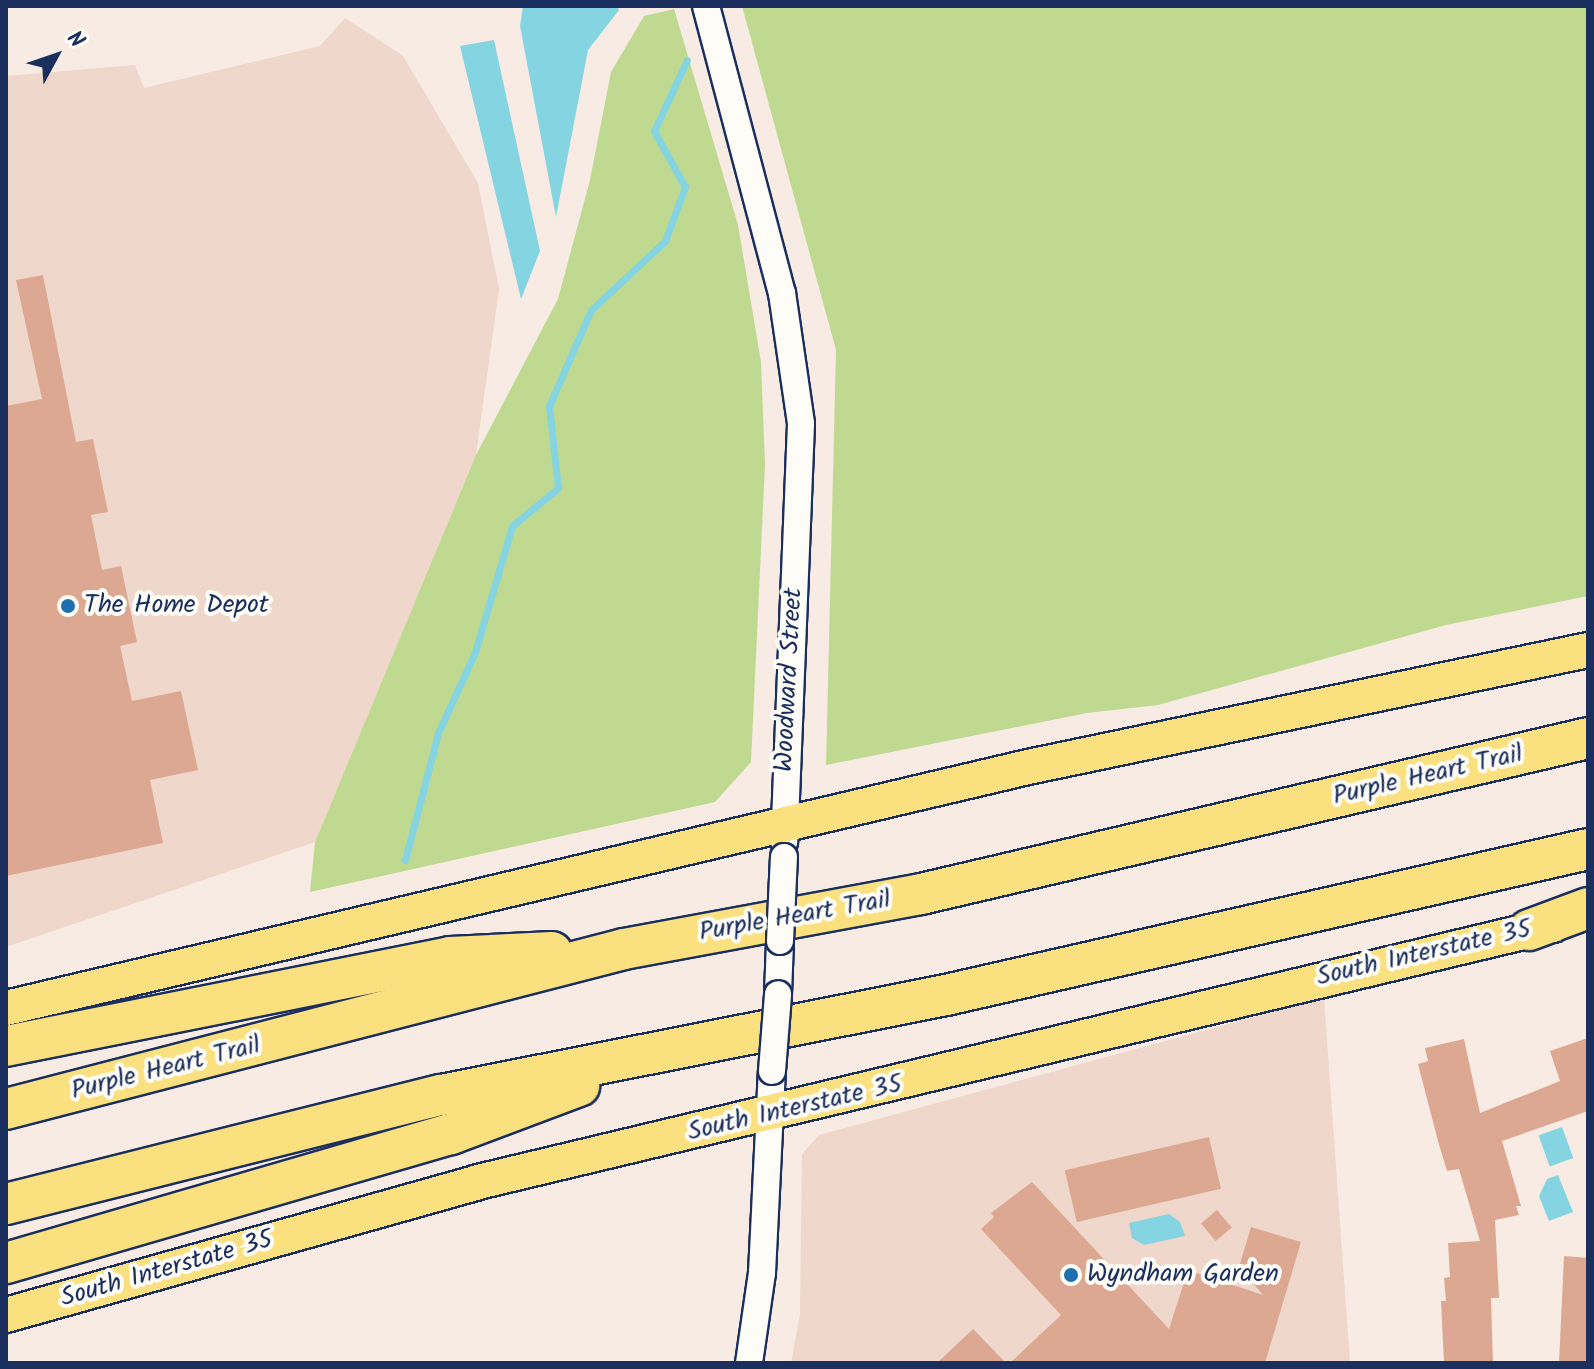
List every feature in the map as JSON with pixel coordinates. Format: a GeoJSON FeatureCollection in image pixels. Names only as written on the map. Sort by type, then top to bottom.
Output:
{"type":"FeatureCollection","features":[{"type":"Feature","properties":{"kind":"highway","name":"Purple Heart Trail"},"geometry":{"type":"LineString","coordinates":[[6,1109],[624,949],[921,894],[1588,738]]}},
{"type":"Feature","properties":{"kind":"highway"},"geometry":{"type":"LineString","coordinates":[[6,1204],[441,1095],[706,1039],[946,995],[1588,849]]}},
{"type":"Feature","properties":{"kind":"highway"},"geometry":{"type":"LineString","coordinates":[[1529,930],[1588,908]]}},
{"type":"Feature","properties":{"kind":"highway"},"geometry":{"type":"LineString","coordinates":[[6,1046],[450,957],[624,949]]}},
{"type":"Feature","properties":{"kind":"highway"},"geometry":{"type":"LineString","coordinates":[[6,1263],[451,1134],[706,1039]]}},
{"type":"Feature","properties":{"kind":"main road"},"geometry":{"type":"LineString","coordinates":[[6,1008],[784,822],[1588,650]]}},
{"type":"Feature","properties":{"kind":"main road","name":"South Interstate 35"},"geometry":{"type":"LineString","coordinates":[[6,1315],[478,1182],[771,1116],[1588,918]]}},
{"type":"Feature","properties":{"kind":"street","name":"Woodward Street"},"geometry":{"type":"LineString","coordinates":[[706,6],[782,293],[801,424],[771,1116],[762,1273],[749,1363]]}},
{"type":"Feature","properties":{"kind":"shaded area"},"geometry":{"type":"Polygon","coordinates":[[[345,18],[403,56],[478,183],[499,289],[476,455],[315,842],[6,947],[6,76],[135,65],[144,88],[320,46],[345,18]]]}},
{"type":"Feature","properties":{"kind":"shaded area"},"geometry":{"type":"Polygon","coordinates":[[[1324,998],[1350,1363],[791,1363],[800,1314],[802,1154],[819,1135],[1324,998]]]}},
{"type":"Feature","properties":{"kind":"green space"},"geometry":{"type":"Polygon","coordinates":[[[742,6],[1588,6],[1588,596],[1446,625],[1158,705],[1087,713],[826,765],[836,350],[742,6]]]}},
{"type":"Feature","properties":{"kind":"green space"},"geometry":{"type":"Polygon","coordinates":[[[674,9],[738,225],[761,362],[765,464],[751,762],[715,802],[310,892],[315,842],[476,455],[558,299],[590,180],[611,72],[644,16],[674,9]]]}},
{"type":"Feature","properties":{"kind":"water"},"geometry":{"type":"Polygon","coordinates":[[[523,6],[617,6],[619,10],[588,50],[556,217],[520,26],[523,6]]]}},
{"type":"Feature","properties":{"kind":"water"},"geometry":{"type":"Polygon","coordinates":[[[494,40],[540,251],[521,299],[460,46],[494,40]]]}},
{"type":"Feature","properties":{"kind":"water"},"geometry":{"type":"Polygon","coordinates":[[[1562,1127],[1573,1158],[1550,1167],[1539,1136],[1562,1127]]]}},
{"type":"Feature","properties":{"kind":"water"},"geometry":{"type":"Polygon","coordinates":[[[1558,1175],[1573,1212],[1549,1221],[1539,1196],[1547,1179],[1558,1175]]]}},
{"type":"Feature","properties":{"kind":"water"},"geometry":{"type":"Polygon","coordinates":[[[1169,1214],[1180,1222],[1185,1236],[1144,1245],[1132,1238],[1129,1223],[1169,1214]]]}},
{"type":"Feature","properties":{"kind":"building","name":"The Home Depot"},"geometry":{"type":"Polygon","coordinates":[[[43,275],[76,442],[93,439],[108,512],[91,515],[102,570],[121,566],[137,642],[120,646],[132,701],[181,691],[198,770],[150,780],[163,843],[6,876],[6,406],[42,399],[16,280],[43,275]]]}},
{"type":"Feature","properties":{"kind":"building"},"geometry":{"type":"Polygon","coordinates":[[[1588,1038],[1588,1111],[1502,1141],[1521,1206],[1516,1206],[1519,1215],[1495,1220],[1499,1298],[1491,1298],[1493,1363],[1444,1363],[1441,1301],[1446,1301],[1444,1278],[1450,1277],[1448,1243],[1480,1241],[1459,1169],[1447,1171],[1438,1141],[1418,1064],[1428,1061],[1425,1048],[1464,1039],[1480,1113],[1560,1081],[1550,1051],[1588,1038]]]}},
{"type":"Feature","properties":{"kind":"building"},"geometry":{"type":"Polygon","coordinates":[[[1209,1137],[1221,1189],[1077,1222],[1065,1170],[1209,1137]]]}},
{"type":"Feature","properties":{"kind":"building","name":"Wyndham Garden"},"geometry":{"type":"Polygon","coordinates":[[[1032,1182],[1169,1329],[1188,1270],[1263,1295],[1239,1267],[1251,1227],[1301,1242],[1265,1363],[1010,1363],[1061,1315],[981,1229],[994,1217],[991,1213],[1032,1182]]]}},
{"type":"Feature","properties":{"kind":"building"},"geometry":{"type":"Polygon","coordinates":[[[1217,1210],[1232,1228],[1216,1241],[1201,1223],[1217,1210]]]}},
{"type":"Feature","properties":{"kind":"building"},"geometry":{"type":"Polygon","coordinates":[[[1564,1256],[1588,1258],[1588,1363],[1559,1363],[1564,1256]]]}},
{"type":"Feature","properties":{"kind":"building"},"geometry":{"type":"Polygon","coordinates":[[[973,1329],[1006,1363],[937,1363],[973,1329]]]}},
{"type":"Feature","properties":{"kind":"waterway"},"geometry":{"type":"LineString","coordinates":[[405,860],[438,733],[475,652],[512,526],[558,488],[549,406],[591,310],[665,241],[685,187],[654,131],[687,60]]}},
{"type":"Feature","properties":{"kind":"place","name":"The Home Depot"},"geometry":{"type":"Point","coordinates":[68,606]}},
{"type":"Feature","properties":{"kind":"place","name":"Wyndham Garden"},"geometry":{"type":"Point","coordinates":[1071,1275]}}]}
